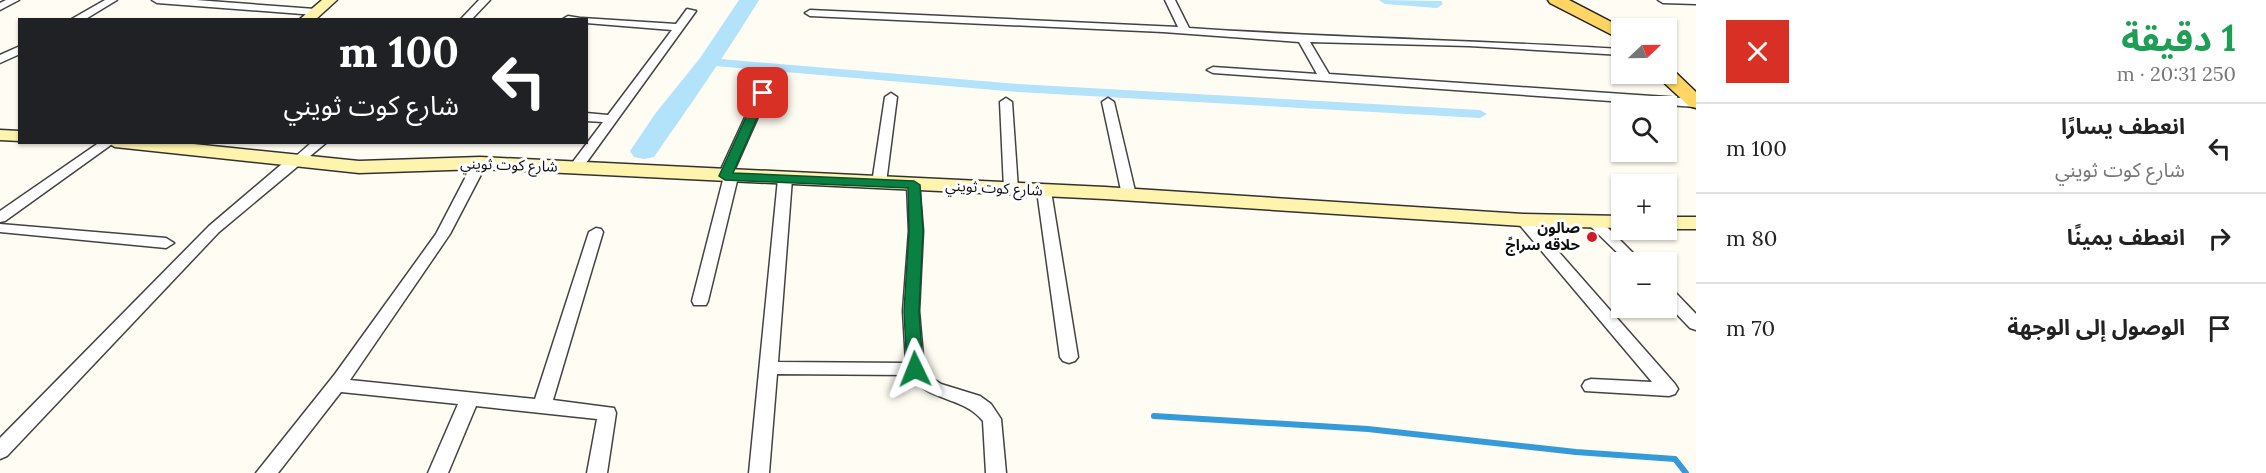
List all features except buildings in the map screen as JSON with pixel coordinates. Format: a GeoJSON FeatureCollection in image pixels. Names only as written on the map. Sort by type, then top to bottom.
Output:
{"type":"FeatureCollection","features":[{"type":"Feature","properties":{"kind":"main road"},"geometry":{"type":"LineString","coordinates":[[310,16],[330,0]]}},
{"type":"Feature","properties":{"kind":"main road"},"geometry":{"type":"LineString","coordinates":[[1556,0],[1611,29]]}},
{"type":"Feature","properties":{"kind":"main road"},"geometry":{"type":"LineString","coordinates":[[1572,0],[1611,20]]}},
{"type":"Feature","properties":{"kind":"main road"},"geometry":{"type":"LineString","coordinates":[[1677,69],[1696,86]]}},
{"type":"Feature","properties":{"kind":"main road"},"geometry":{"type":"LineString","coordinates":[[1676,84],[1696,103]]}},
{"type":"Feature","properties":{"kind":"main road"},"geometry":{"type":"LineString","coordinates":[[0,135],[18,136]]}},
{"type":"Feature","properties":{"kind":"main road","name":"شارع كوت ثويني"},"geometry":{"type":"LineString","coordinates":[[139,144],[359,167],[480,163],[576,167],[728,177],[1129,195],[1523,220],[1611,222]]}},
{"type":"Feature","properties":{"kind":"main road"},"geometry":{"type":"LineString","coordinates":[[1677,223],[1696,223]]}},
{"type":"Feature","properties":{"kind":"street"},"geometry":{"type":"LineString","coordinates":[[0,7],[14,0]]}},
{"type":"Feature","properties":{"kind":"street"},"geometry":{"type":"LineString","coordinates":[[79,18],[112,0]]}},
{"type":"Feature","properties":{"kind":"street"},"geometry":{"type":"LineString","coordinates":[[157,0],[242,6],[310,16]]}},
{"type":"Feature","properties":{"kind":"street"},"geometry":{"type":"LineString","coordinates":[[242,6],[251,0]]}},
{"type":"Feature","properties":{"kind":"street"},"geometry":{"type":"LineString","coordinates":[[467,18],[485,0]]}},
{"type":"Feature","properties":{"kind":"street"},"geometry":{"type":"LineString","coordinates":[[1170,0],[1185,31]]}},
{"type":"Feature","properties":{"kind":"street"},"geometry":{"type":"LineString","coordinates":[[1663,0],[1696,1]]}},
{"type":"Feature","properties":{"kind":"street"},"geometry":{"type":"LineString","coordinates":[[576,167],[692,11]]}},
{"type":"Feature","properties":{"kind":"street"},"geometry":{"type":"LineString","coordinates":[[810,13],[1303,39],[1468,43],[1611,51]]}},
{"type":"Feature","properties":{"kind":"street"},"geometry":{"type":"LineString","coordinates":[[588,20],[680,27]]}},
{"type":"Feature","properties":{"kind":"street"},"geometry":{"type":"LineString","coordinates":[[1303,39],[1325,78]]}},
{"type":"Feature","properties":{"kind":"street"},"geometry":{"type":"LineString","coordinates":[[0,61],[18,50]]}},
{"type":"Feature","properties":{"kind":"street"},"geometry":{"type":"LineString","coordinates":[[0,61],[18,63]]}},
{"type":"Feature","properties":{"kind":"street"},"geometry":{"type":"LineString","coordinates":[[1213,70],[1696,103]]}},
{"type":"Feature","properties":{"kind":"street"},"geometry":{"type":"LineString","coordinates":[[700,301],[728,177],[772,72]]}},
{"type":"Feature","properties":{"kind":"street"},"geometry":{"type":"LineString","coordinates":[[879,183],[891,97]]}},
{"type":"Feature","properties":{"kind":"street"},"geometry":{"type":"LineString","coordinates":[[1006,102],[1011,189]]}},
{"type":"Feature","properties":{"kind":"street"},"geometry":{"type":"LineString","coordinates":[[1108,102],[1129,195]]}},
{"type":"Feature","properties":{"kind":"street"},"geometry":{"type":"LineString","coordinates":[[588,117],[611,119]]}},
{"type":"Feature","properties":{"kind":"street"},"geometry":{"type":"LineString","coordinates":[[0,218],[106,144]]}},
{"type":"Feature","properties":{"kind":"street"},"geometry":{"type":"LineString","coordinates":[[0,451],[214,229],[318,144]]}},
{"type":"Feature","properties":{"kind":"street"},"geometry":{"type":"LineString","coordinates":[[266,473],[336,385],[443,234],[480,163]]}},
{"type":"Feature","properties":{"kind":"street"},"geometry":{"type":"LineString","coordinates":[[759,473],[785,179]]}},
{"type":"Feature","properties":{"kind":"street"},"geometry":{"type":"LineString","coordinates":[[914,185],[916,231],[911,311],[915,369],[923,381],[935,389],[973,401],[992,419],[996,473]]}},
{"type":"Feature","properties":{"kind":"street"},"geometry":{"type":"LineString","coordinates":[[1044,191],[1069,357]]}},
{"type":"Feature","properties":{"kind":"street"},"geometry":{"type":"LineString","coordinates":[[1523,220],[1669,389],[1591,387]]}},
{"type":"Feature","properties":{"kind":"street"},"geometry":{"type":"LineString","coordinates":[[1593,221],[1625,252]]}},
{"type":"Feature","properties":{"kind":"street"},"geometry":{"type":"LineString","coordinates":[[0,228],[166,243]]}},
{"type":"Feature","properties":{"kind":"street"},"geometry":{"type":"LineString","coordinates":[[542,407],[596,232]]}},
{"type":"Feature","properties":{"kind":"street"},"geometry":{"type":"LineString","coordinates":[[1677,304],[1696,324]]}},
{"type":"Feature","properties":{"kind":"street"},"geometry":{"type":"LineString","coordinates":[[770,368],[915,369]]}},
{"type":"Feature","properties":{"kind":"street"},"geometry":{"type":"LineString","coordinates":[[336,385],[607,414],[597,473]]}},
{"type":"Feature","properties":{"kind":"street"},"geometry":{"type":"LineString","coordinates":[[438,473],[470,399]]}},
{"type":"Feature","properties":{"kind":"waterway"},"geometry":{"type":"LineString","coordinates":[[644,151],[664,120],[709,62],[749,0]]}},
{"type":"Feature","properties":{"kind":"waterway"},"geometry":{"type":"LineString","coordinates":[[1385,0],[1437,4]]}},
{"type":"Feature","properties":{"kind":"waterway"},"geometry":{"type":"LineString","coordinates":[[709,62],[1018,88],[1480,114]]}},
{"type":"Feature","properties":{"kind":"waterway"},"geometry":{"type":"LineString","coordinates":[[1154,416],[1368,429],[1576,452],[1675,459],[1686,473]]}},
{"type":"Feature","properties":{"kind":"place","name":"صالون حلاقه سراجً"},"geometry":{"type":"Point","coordinates":[1592,237]}},
{"type":"Feature","properties":{"kind":"route"},"geometry":{"type":"LineString","coordinates":[[763,93],[725,176],[914,185],[916,231],[911,311],[915,369]]}}]}
